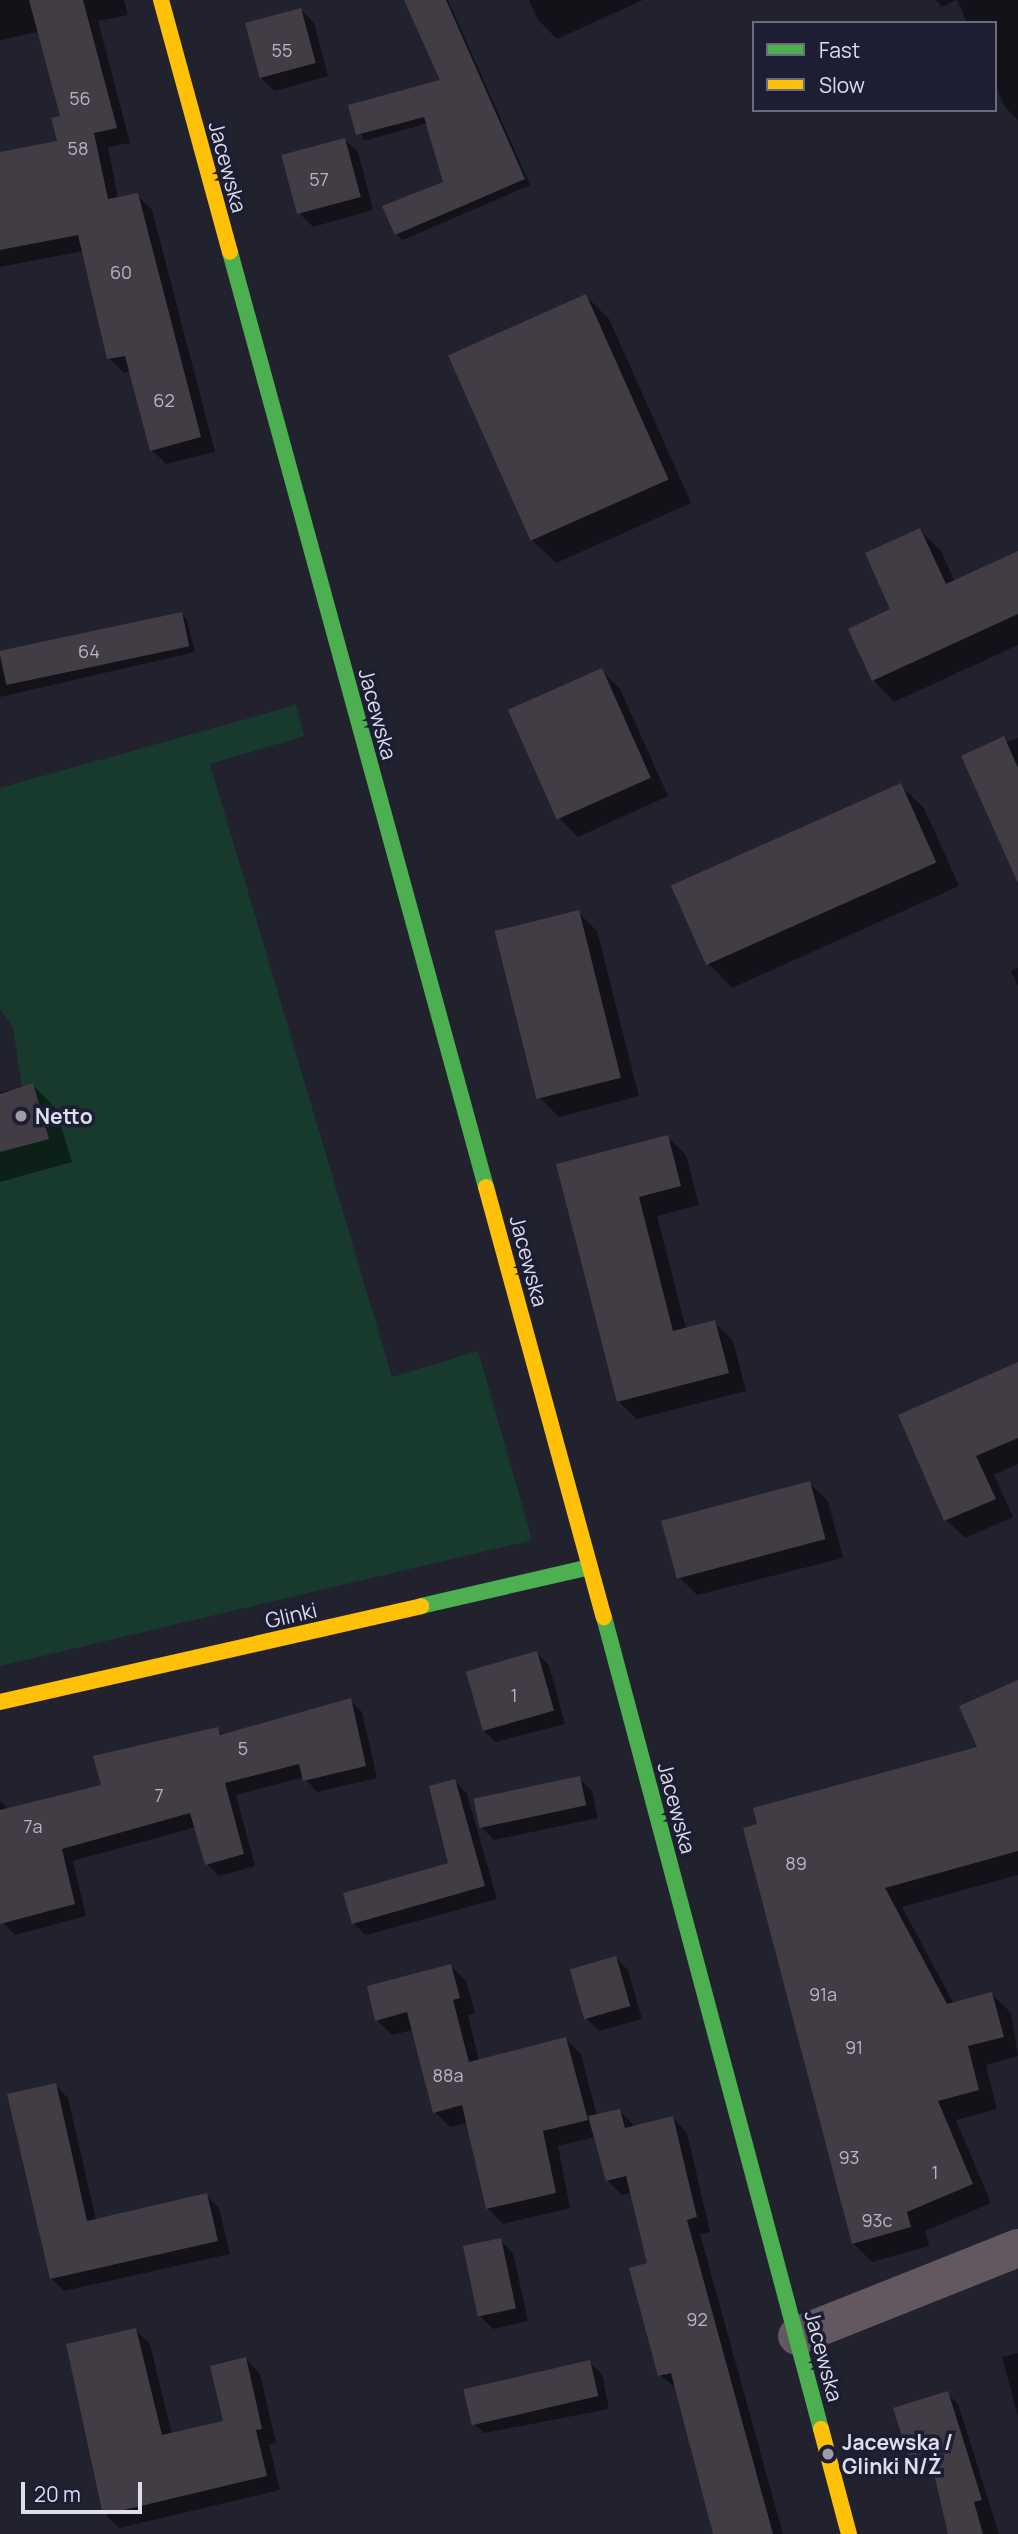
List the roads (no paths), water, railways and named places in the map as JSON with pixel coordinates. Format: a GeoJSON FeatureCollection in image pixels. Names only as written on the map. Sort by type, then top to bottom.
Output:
{"type":"FeatureCollection","features":[{"type":"Feature","properties":{"kind":"street","name":"Jacewska"},"geometry":{"type":"LineString","coordinates":[[161,0],[590,1567],[849,2534]]}},
{"type":"Feature","properties":{"kind":"street","name":"Glinki"},"geometry":{"type":"LineString","coordinates":[[0,1702],[590,1567]]}},
{"type":"Feature","properties":{"kind":"street"},"geometry":{"type":"LineString","coordinates":[[797,2336],[1018,2248]]}},
{"type":"Feature","properties":{"kind":"place","name":"Netto"},"geometry":{"type":"Point","coordinates":[21,1116]}},
{"type":"Feature","properties":{"kind":"place","name":"Jacewska / Glinki N/Ż"},"geometry":{"type":"Point","coordinates":[828,2454]}}]}
